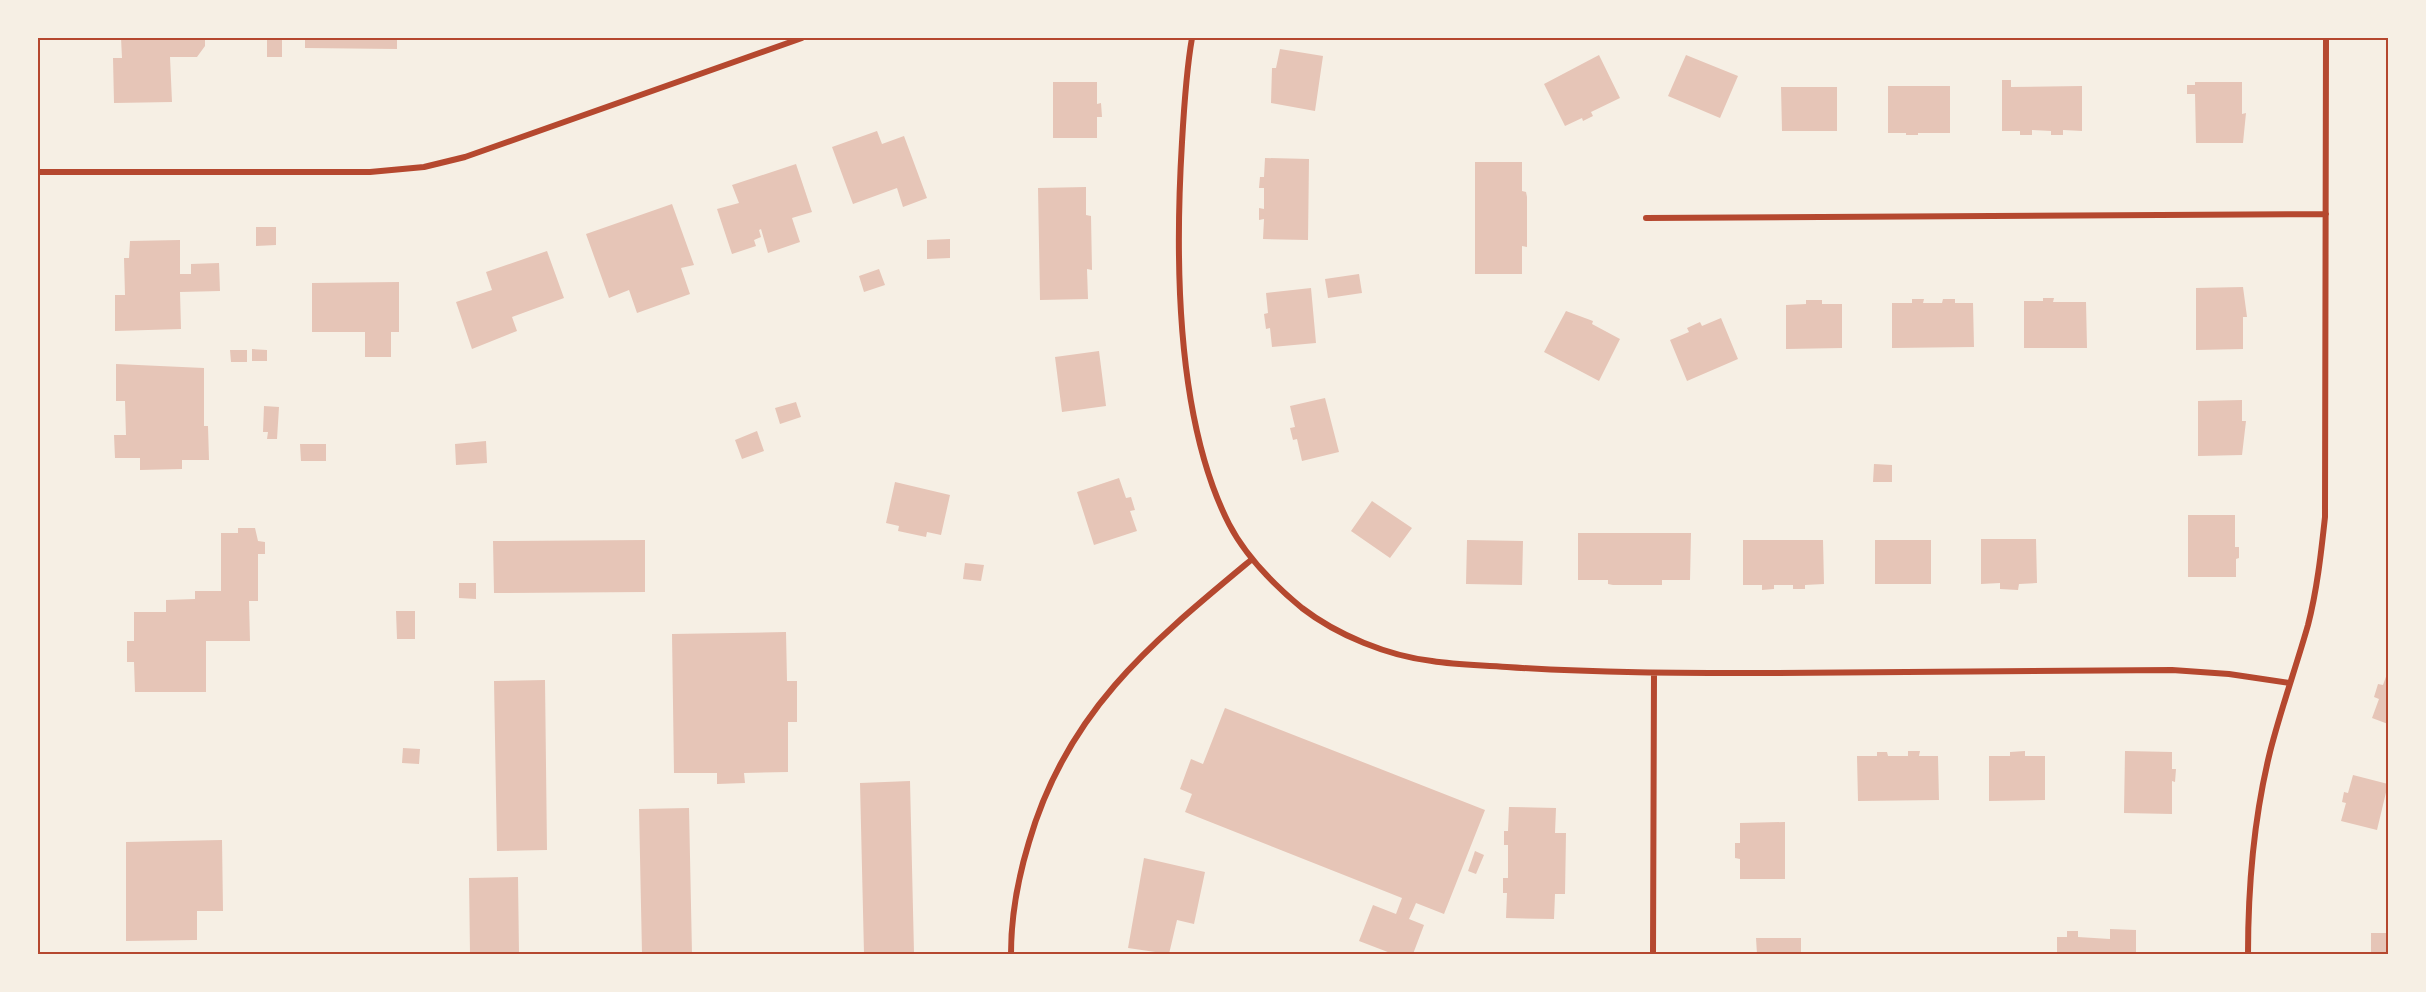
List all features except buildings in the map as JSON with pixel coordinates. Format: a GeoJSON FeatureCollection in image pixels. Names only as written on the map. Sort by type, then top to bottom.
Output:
{"type":"FeatureCollection","features":[{"type":"Feature","properties":{"kind":"street"},"geometry":{"type":"LineString","coordinates":[[38,172],[370,172],[424,167],[465,157],[802,38]]}},
{"type":"Feature","properties":{"kind":"street"},"geometry":{"type":"LineString","coordinates":[[1192,38],[1180,181],[1179,250],[1187,372],[1197,427],[1211,481],[1229,524],[1251,560],[1304,609],[1343,633],[1384,650],[1430,661],[1654,673],[2172,670],[2229,674],[2290,683]]}},
{"type":"Feature","properties":{"kind":"street"},"geometry":{"type":"LineString","coordinates":[[2248,954],[2248,921],[2258,807],[2270,751],[2316,584],[2325,518],[2326,38]]}},
{"type":"Feature","properties":{"kind":"street"},"geometry":{"type":"LineString","coordinates":[[1646,218],[2326,214]]}},
{"type":"Feature","properties":{"kind":"street"},"geometry":{"type":"LineString","coordinates":[[1011,954],[1015,903],[1031,834],[1055,771],[1077,732],[1108,691],[1141,655],[1180,618],[1251,560]]}},
{"type":"Feature","properties":{"kind":"street"},"geometry":{"type":"LineString","coordinates":[[1653,954],[1654,673]]}}]}
